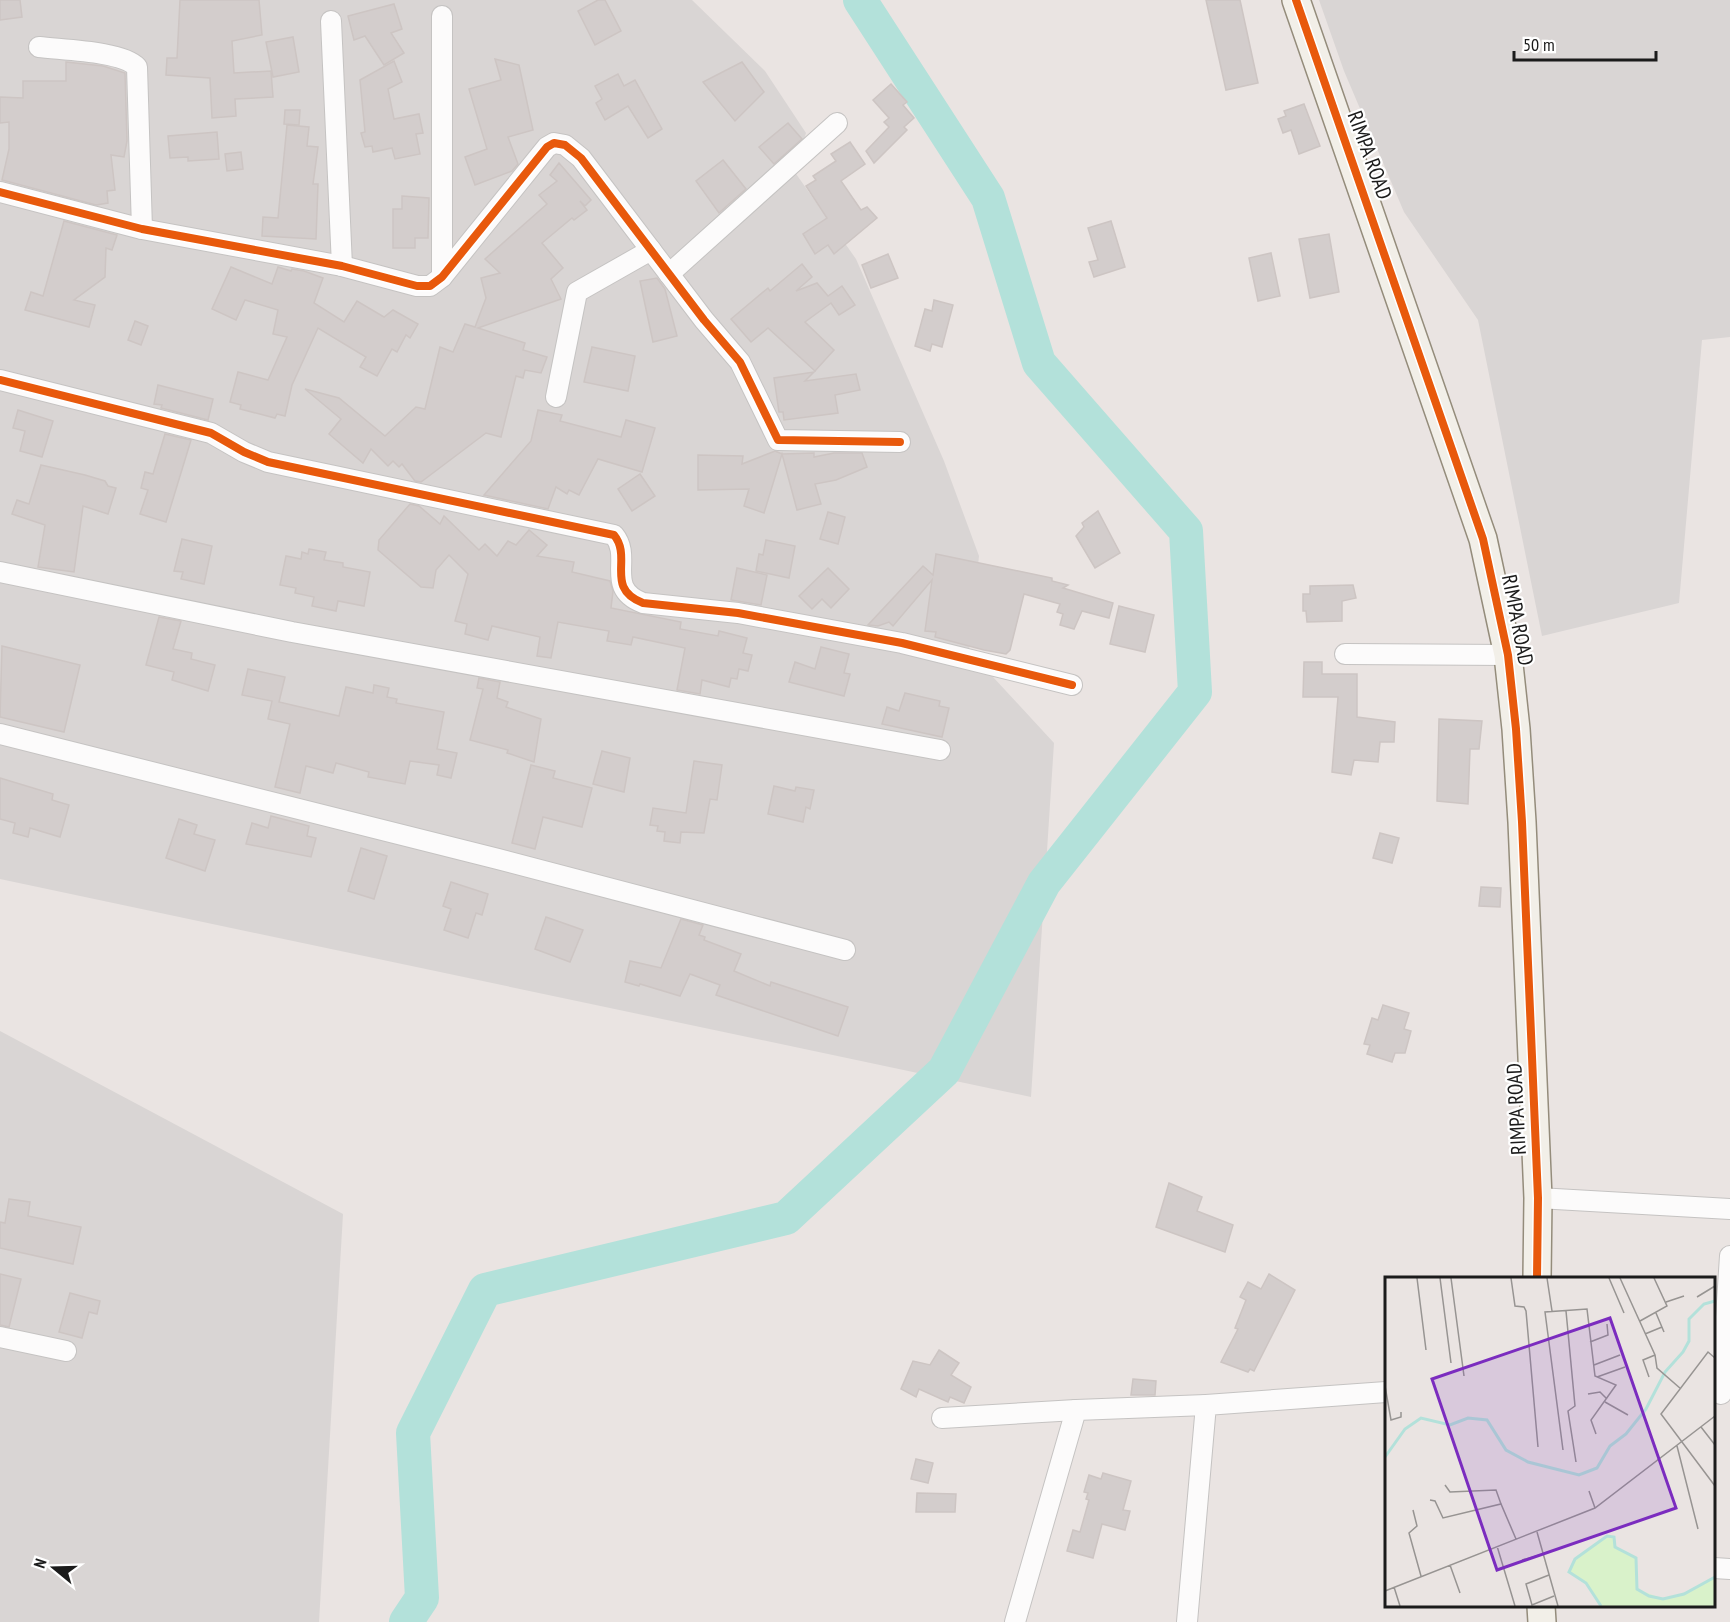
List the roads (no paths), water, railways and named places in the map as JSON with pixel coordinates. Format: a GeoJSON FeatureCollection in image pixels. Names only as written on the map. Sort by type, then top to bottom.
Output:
{"type":"FeatureCollection","features":[{"type":"Feature","properties":{"kind":"street","name":"RIMPA ROAD"},"geometry":{"type":"LineString","coordinates":[[1296,0],[1483,539],[1508,655],[1522,822],[1538,1198],[1537,1277]]}},
{"type":"Feature","properties":{"kind":"street"},"geometry":{"type":"LineString","coordinates":[[442,16],[442,277]]}},
{"type":"Feature","properties":{"kind":"street"},"geometry":{"type":"LineString","coordinates":[[331,21],[342,266]]}},
{"type":"Feature","properties":{"kind":"street"},"geometry":{"type":"LineString","coordinates":[[39,46],[111,56],[132,62],[137,67],[142,229]]}},
{"type":"Feature","properties":{"kind":"street"},"geometry":{"type":"LineString","coordinates":[[669,274],[837,123]]}},
{"type":"Feature","properties":{"kind":"street"},"geometry":{"type":"LineString","coordinates":[[0,192],[142,229],[342,266],[417,286],[430,286],[442,277],[547,147],[554,143],[564,145],[581,158],[669,274],[740,362],[778,440],[900,442]]}},
{"type":"Feature","properties":{"kind":"street"},"geometry":{"type":"LineString","coordinates":[[556,397],[577,292],[651,250]]}},
{"type":"Feature","properties":{"kind":"street"},"geometry":{"type":"LineString","coordinates":[[0,380],[211,433],[244,452],[268,462],[614,535],[620,542],[624,589],[631,598],[643,603],[738,613],[902,643],[1072,685]]}},
{"type":"Feature","properties":{"kind":"street"},"geometry":{"type":"LineString","coordinates":[[0,572],[292,632],[940,750]]}},
{"type":"Feature","properties":{"kind":"street"},"geometry":{"type":"LineString","coordinates":[[1345,654],[1508,655]]}},
{"type":"Feature","properties":{"kind":"street"},"geometry":{"type":"LineString","coordinates":[[0,734],[498,859],[845,950]]}},
{"type":"Feature","properties":{"kind":"street"},"geometry":{"type":"LineString","coordinates":[[1538,1198],[1730,1209]]}},
{"type":"Feature","properties":{"kind":"street"},"geometry":{"type":"LineString","coordinates":[[1721,1394],[1730,1256]]}},
{"type":"Feature","properties":{"kind":"street"},"geometry":{"type":"LineString","coordinates":[[0,1337],[66,1351]]}},
{"type":"Feature","properties":{"kind":"street"},"geometry":{"type":"LineString","coordinates":[[942,1418],[1206,1405],[1385,1392]]}},
{"type":"Feature","properties":{"kind":"street"},"geometry":{"type":"LineString","coordinates":[[1187,1622],[1206,1405]]}},
{"type":"Feature","properties":{"kind":"street"},"geometry":{"type":"LineString","coordinates":[[1015,1622],[1076,1410]]}},
{"type":"Feature","properties":{"kind":"street"},"geometry":{"type":"LineString","coordinates":[[1541,1607],[1542,1622]]}},
{"type":"Feature","properties":{"kind":"waterway"},"geometry":{"type":"LineString","coordinates":[[406,1622],[422,1598],[413,1433],[485,1290],[786,1218],[944,1071],[1044,883],[1195,692],[1186,531],[1039,363],[988,198],[860,0]]}}]}
